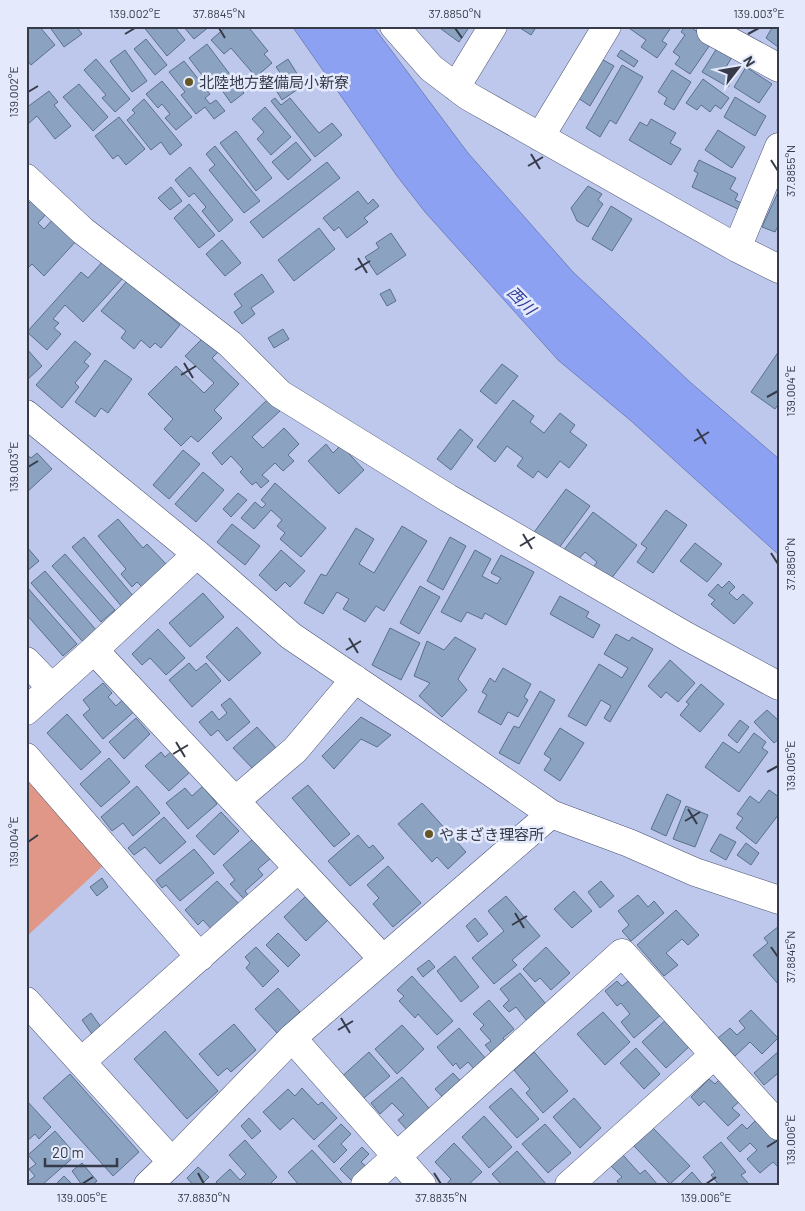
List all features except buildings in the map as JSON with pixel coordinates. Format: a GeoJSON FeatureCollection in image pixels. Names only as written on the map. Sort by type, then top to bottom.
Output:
{"type":"FeatureCollection","features":[{"type":"Feature","properties":{"kind":"street"},"geometry":{"type":"LineString","coordinates":[[394,26],[431,68],[468,96],[738,248],[779,268]]}},
{"type":"Feature","properties":{"kind":"street"},"geometry":{"type":"LineString","coordinates":[[456,87],[493,26]]}},
{"type":"Feature","properties":{"kind":"street"},"geometry":{"type":"LineString","coordinates":[[540,137],[607,26]]}},
{"type":"Feature","properties":{"kind":"street"},"geometry":{"type":"LineString","coordinates":[[714,26],[711,31],[779,68]]}},
{"type":"Feature","properties":{"kind":"street"},"geometry":{"type":"LineString","coordinates":[[738,248],[779,147]]}},
{"type":"Feature","properties":{"kind":"street"},"geometry":{"type":"LineString","coordinates":[[26,178],[83,230],[230,344],[280,394],[456,503],[686,636],[779,686]]}},
{"type":"Feature","properties":{"kind":"street"},"geometry":{"type":"LineString","coordinates":[[29,420],[197,554],[291,636],[551,814],[629,843],[696,872],[779,900]]}},
{"type":"Feature","properties":{"kind":"street"},"geometry":{"type":"LineString","coordinates":[[26,711],[197,554]]}},
{"type":"Feature","properties":{"kind":"street"},"geometry":{"type":"LineString","coordinates":[[94,650],[383,960]]}},
{"type":"Feature","properties":{"kind":"street"},"geometry":{"type":"LineString","coordinates":[[26,660],[52,688]]}},
{"type":"Feature","properties":{"kind":"street"},"geometry":{"type":"LineString","coordinates":[[235,801],[295,750],[355,680]]}},
{"type":"Feature","properties":{"kind":"street"},"geometry":{"type":"LineString","coordinates":[[26,757],[200,956]]}},
{"type":"Feature","properties":{"kind":"street"},"geometry":{"type":"LineString","coordinates":[[148,1185],[292,1038],[551,814]]}},
{"type":"Feature","properties":{"kind":"street"},"geometry":{"type":"LineString","coordinates":[[81,1062],[298,869]]}},
{"type":"Feature","properties":{"kind":"street"},"geometry":{"type":"LineString","coordinates":[[365,1185],[622,952],[779,1126]]}},
{"type":"Feature","properties":{"kind":"street"},"geometry":{"type":"LineString","coordinates":[[26,1001],[172,1162]]}},
{"type":"Feature","properties":{"kind":"street"},"geometry":{"type":"LineString","coordinates":[[292,1038],[422,1185]]}},
{"type":"Feature","properties":{"kind":"street"},"geometry":{"type":"LineString","coordinates":[[569,1185],[714,1055]]}},
{"type":"Feature","properties":{"kind":"shaded area"},"geometry":{"type":"Polygon","coordinates":[[[26,773],[106,863],[26,937],[26,773]]]}},
{"type":"Feature","properties":{"kind":"water","name":"西川"},"geometry":{"type":"Polygon","coordinates":[[[292,26],[373,26],[468,153],[573,272],[690,382],[779,459],[779,555],[630,420],[558,360],[425,212],[397,176],[292,26]]]}},
{"type":"Feature","properties":{"kind":"place","name":"北陸地方整備局小新寮"},"geometry":{"type":"Point","coordinates":[189,82]}},
{"type":"Feature","properties":{"kind":"place","name":"やまざき理容所"},"geometry":{"type":"Point","coordinates":[429,834]}}]}
